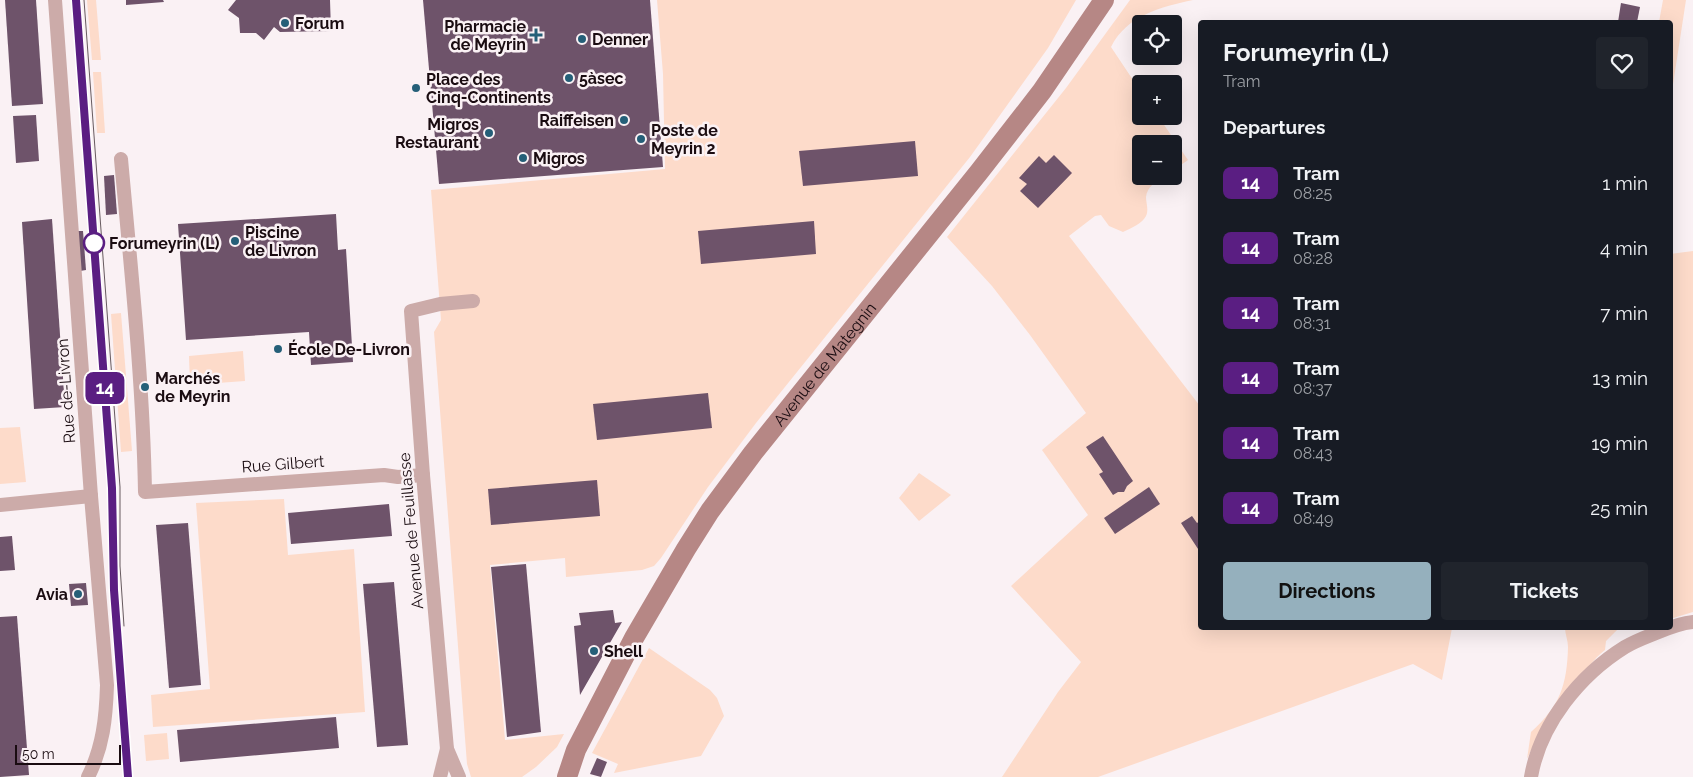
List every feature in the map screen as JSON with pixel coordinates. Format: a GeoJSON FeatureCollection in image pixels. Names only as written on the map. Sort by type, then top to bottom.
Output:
{"type":"FeatureCollection","features":[{"type":"Feature","properties":{"kind":"main road","name":"Avenue de Mategnin"},"geometry":{"type":"LineString","coordinates":[[567,777],[576,750],[641,626],[710,511],[753,453],[1013,128],[1071,50],[1104,0]]}},
{"type":"Feature","properties":{"kind":"main road","name":"Avenue de Mategnin"},"geometry":{"type":"LineString","coordinates":[[552,777],[576,750]]}},
{"type":"Feature","properties":{"kind":"street","name":"Rue de-Livron"},"geometry":{"type":"LineString","coordinates":[[54,0],[107,685],[103,737],[88,777]]}},
{"type":"Feature","properties":{"kind":"street","name":"Rue Gilbert"},"geometry":{"type":"LineString","coordinates":[[121,159],[145,454],[145,492],[275,482],[423,475]]}},
{"type":"Feature","properties":{"kind":"street","name":"Avenue de Feuillasse"},"geometry":{"type":"LineString","coordinates":[[459,777],[448,749],[423,475],[411,311],[440,304],[473,301]]}},
{"type":"Feature","properties":{"kind":"street"},"geometry":{"type":"LineString","coordinates":[[0,505],[91,496]]}},
{"type":"Feature","properties":{"kind":"street"},"geometry":{"type":"LineString","coordinates":[[1673,627],[1693,622]]}},
{"type":"Feature","properties":{"kind":"street"},"geometry":{"type":"LineString","coordinates":[[1531,777],[1533,762],[1546,730],[1563,706],[1590,676],[1610,658],[1626,647],[1663,630]]}},
{"type":"Feature","properties":{"kind":"street","name":"Avenue de Feuillasse"},"geometry":{"type":"LineString","coordinates":[[440,777],[448,749]]}},
{"type":"Feature","properties":{"kind":"shaded area"},"geometry":{"type":"Polygon","coordinates":[[[87,0],[96,0],[101,60],[92,60],[87,0]]]}},
{"type":"Feature","properties":{"kind":"shaded area"},"geometry":{"type":"Polygon","coordinates":[[[657,0],[1076,0],[1048,48],[970,157],[756,423],[708,487],[654,566],[642,570],[566,577],[565,558],[490,565],[505,740],[564,734],[557,747],[536,767],[522,777],[471,777],[467,764],[434,332],[441,320],[431,190],[665,169],[663,74],[657,0]]]}},
{"type":"Feature","properties":{"kind":"shaded area"},"geometry":{"type":"Polygon","coordinates":[[[1130,0],[1193,0],[1144,15],[1132,15],[1132,23],[1118,36],[1111,47],[1132,78],[1132,125],[1164,125],[1171,135],[1132,135],[1132,185],[1152,185],[1146,197],[1146,216],[1142,221],[1123,232],[1109,226],[1101,215],[1095,216],[1069,236],[1198,403],[1198,630],[1452,630],[1442,680],[1413,664],[1098,777],[1002,777],[1058,692],[1081,662],[1011,586],[1088,515],[1042,450],[1086,413],[992,286],[947,237],[1066,88],[1130,0]]]}},
{"type":"Feature","properties":{"kind":"shaded area"},"geometry":{"type":"Polygon","coordinates":[[[1663,0],[1686,0],[1673,84],[1673,20],[1659,20],[1663,0]]]}},
{"type":"Feature","properties":{"kind":"shaded area"},"geometry":{"type":"Polygon","coordinates":[[[93,72],[101,72],[105,133],[97,133],[93,72]]]}},
{"type":"Feature","properties":{"kind":"shaded area"},"geometry":{"type":"Polygon","coordinates":[[[1182,151],[1188,160],[1182,164],[1182,151]]]}},
{"type":"Feature","properties":{"kind":"shaded area"},"geometry":{"type":"Polygon","coordinates":[[[1693,251],[1693,612],[1673,618],[1673,254],[1693,251]]]}},
{"type":"Feature","properties":{"kind":"shaded area"},"geometry":{"type":"Polygon","coordinates":[[[121,313],[132,451],[121,452],[111,314],[121,313]]]}},
{"type":"Feature","properties":{"kind":"shaded area"},"geometry":{"type":"Polygon","coordinates":[[[243,351],[245,381],[190,385],[189,356],[243,351]]]}},
{"type":"Feature","properties":{"kind":"shaded area"},"geometry":{"type":"Polygon","coordinates":[[[20,427],[26,482],[0,484],[0,428],[20,427]]]}},
{"type":"Feature","properties":{"kind":"shaded area"},"geometry":{"type":"Polygon","coordinates":[[[919,473],[951,495],[919,521],[899,498],[919,473]]]}},
{"type":"Feature","properties":{"kind":"shaded area"},"geometry":{"type":"Polygon","coordinates":[[[284,499],[288,555],[354,549],[365,712],[153,727],[151,695],[210,689],[196,503],[284,499]]]}},
{"type":"Feature","properties":{"kind":"shaded area"},"geometry":{"type":"Polygon","coordinates":[[[1565,630],[1617,630],[1606,641],[1605,650],[1593,661],[1550,720],[1537,739],[1527,759],[1531,732],[1549,713],[1564,684],[1568,647],[1565,630]]]}},
{"type":"Feature","properties":{"kind":"shaded area"},"geometry":{"type":"Polygon","coordinates":[[[649,648],[710,690],[717,698],[724,716],[701,756],[614,773],[618,764],[592,753],[649,648]]]}},
{"type":"Feature","properties":{"kind":"shaded area"},"geometry":{"type":"Polygon","coordinates":[[[167,733],[169,759],[146,761],[144,735],[167,733]]]}},
{"type":"Feature","properties":{"kind":"building"},"geometry":{"type":"Polygon","coordinates":[[[5,0],[36,0],[43,104],[12,106],[5,0]]]}},
{"type":"Feature","properties":{"kind":"building"},"geometry":{"type":"Polygon","coordinates":[[[126,0],[163,0],[164,2],[126,5],[126,0]]]}},
{"type":"Feature","properties":{"kind":"building","name":"Forum"},"geometry":{"type":"Polygon","coordinates":[[[236,0],[330,0],[331,31],[280,32],[274,27],[264,40],[256,33],[240,33],[239,18],[228,10],[236,0]]]}},
{"type":"Feature","properties":{"kind":"building"},"geometry":{"type":"Polygon","coordinates":[[[423,0],[650,0],[663,167],[439,184],[423,0]]]}},
{"type":"Feature","properties":{"kind":"building"},"geometry":{"type":"Polygon","coordinates":[[[1621,3],[1640,7],[1637,20],[1618,20],[1621,3]]]}},
{"type":"Feature","properties":{"kind":"building"},"geometry":{"type":"Polygon","coordinates":[[[36,115],[39,161],[16,163],[13,116],[36,115]]]}},
{"type":"Feature","properties":{"kind":"building"},"geometry":{"type":"Polygon","coordinates":[[[915,141],[918,176],[803,186],[799,151],[915,141]]]}},
{"type":"Feature","properties":{"kind":"building"},"geometry":{"type":"Polygon","coordinates":[[[1054,155],[1072,173],[1038,208],[1020,191],[1027,184],[1019,178],[1039,156],[1046,163],[1054,155]]]}},
{"type":"Feature","properties":{"kind":"building"},"geometry":{"type":"Polygon","coordinates":[[[114,175],[117,214],[106,215],[104,176],[114,175]]]}},
{"type":"Feature","properties":{"kind":"building"},"geometry":{"type":"Polygon","coordinates":[[[336,214],[338,250],[346,249],[353,362],[311,365],[309,332],[186,340],[178,224],[336,214]]]}},
{"type":"Feature","properties":{"kind":"building"},"geometry":{"type":"Polygon","coordinates":[[[52,219],[65,407],[34,409],[22,222],[52,219]]]}},
{"type":"Feature","properties":{"kind":"building"},"geometry":{"type":"Polygon","coordinates":[[[814,221],[816,254],[701,264],[698,231],[814,221]]]}},
{"type":"Feature","properties":{"kind":"building"},"geometry":{"type":"Polygon","coordinates":[[[77,231],[83,231],[86,270],[80,271],[77,231]]]}},
{"type":"Feature","properties":{"kind":"building"},"geometry":{"type":"Polygon","coordinates":[[[708,393],[712,428],[597,440],[593,404],[708,393]]]}},
{"type":"Feature","properties":{"kind":"building"},"geometry":{"type":"Polygon","coordinates":[[[1103,436],[1133,481],[1124,492],[1118,492],[1113,495],[1099,474],[1103,472],[1086,447],[1103,436]]]}},
{"type":"Feature","properties":{"kind":"building"},"geometry":{"type":"Polygon","coordinates":[[[597,480],[600,516],[491,525],[488,489],[597,480]]]}},
{"type":"Feature","properties":{"kind":"building"},"geometry":{"type":"Polygon","coordinates":[[[1149,487],[1160,504],[1115,534],[1104,518],[1149,487]]]}},
{"type":"Feature","properties":{"kind":"building"},"geometry":{"type":"Polygon","coordinates":[[[389,504],[392,536],[291,544],[288,513],[389,504]]]}},
{"type":"Feature","properties":{"kind":"building"},"geometry":{"type":"Polygon","coordinates":[[[1192,516],[1198,522],[1198,549],[1181,523],[1192,516]]]}},
{"type":"Feature","properties":{"kind":"building"},"geometry":{"type":"Polygon","coordinates":[[[188,523],[201,685],[169,688],[156,525],[188,523]]]}},
{"type":"Feature","properties":{"kind":"building"},"geometry":{"type":"Polygon","coordinates":[[[12,536],[15,570],[0,571],[0,537],[12,536]]]}},
{"type":"Feature","properties":{"kind":"building"},"geometry":{"type":"Polygon","coordinates":[[[526,564],[541,732],[507,737],[491,567],[526,564]]]}},
{"type":"Feature","properties":{"kind":"building"},"geometry":{"type":"Polygon","coordinates":[[[394,582],[408,745],[377,747],[363,584],[394,582]]]}},
{"type":"Feature","properties":{"kind":"building","name":"Avia"},"geometry":{"type":"Polygon","coordinates":[[[86,583],[88,605],[71,606],[69,584],[86,583]]]}},
{"type":"Feature","properties":{"kind":"building"},"geometry":{"type":"Polygon","coordinates":[[[613,610],[615,623],[622,622],[580,695],[574,626],[581,625],[579,613],[613,610]]]}},
{"type":"Feature","properties":{"kind":"building"},"geometry":{"type":"Polygon","coordinates":[[[17,616],[29,775],[0,777],[0,617],[17,616]]]}},
{"type":"Feature","properties":{"kind":"building"},"geometry":{"type":"Polygon","coordinates":[[[336,717],[339,748],[180,762],[177,730],[336,717]]]}},
{"type":"Feature","properties":{"kind":"building"},"geometry":{"type":"Polygon","coordinates":[[[597,758],[607,762],[601,777],[590,774],[597,758]]]}},
{"type":"Feature","properties":{"kind":"tram line"},"geometry":{"type":"LineString","coordinates":[[76,0],[112,488],[114,590],[128,777]]}},
{"type":"Feature","properties":{"kind":"tram line","name":"14"},"geometry":{"type":"LineString","coordinates":[[76,0],[112,488],[112,556],[128,777]]}},
{"type":"Feature","properties":{"kind":"tram line"},"geometry":{"type":"LineString","coordinates":[[84,0],[120,487],[120,566],[124,626]]}},
{"type":"Feature","properties":{"kind":"place","name":"Forum"},"geometry":{"type":"Point","coordinates":[285,23]}},
{"type":"Feature","properties":{"kind":"place","name":"Pharmacie de Meyrin"},"geometry":{"type":"Point","coordinates":[536,35]}},
{"type":"Feature","properties":{"kind":"place","name":"Denner"},"geometry":{"type":"Point","coordinates":[582,39]}},
{"type":"Feature","properties":{"kind":"place","name":"5àsec"},"geometry":{"type":"Point","coordinates":[569,78]}},
{"type":"Feature","properties":{"kind":"place","name":"Place des Cinq-Continents"},"geometry":{"type":"Point","coordinates":[416,88]}},
{"type":"Feature","properties":{"kind":"place","name":"Raiffeisen"},"geometry":{"type":"Point","coordinates":[624,120]}},
{"type":"Feature","properties":{"kind":"place","name":"Migros Restaurant"},"geometry":{"type":"Point","coordinates":[489,133]}},
{"type":"Feature","properties":{"kind":"place","name":"Poste de Meyrin 2"},"geometry":{"type":"Point","coordinates":[641,139]}},
{"type":"Feature","properties":{"kind":"place","name":"Migros"},"geometry":{"type":"Point","coordinates":[523,158]}},
{"type":"Feature","properties":{"kind":"place","name":"Piscine de Livron"},"geometry":{"type":"Point","coordinates":[235,241]}},
{"type":"Feature","properties":{"kind":"place","name":"Forumeyrin (L)"},"geometry":{"type":"Point","coordinates":[94,243]}},
{"type":"Feature","properties":{"kind":"place","name":"École De-Livron"},"geometry":{"type":"Point","coordinates":[278,349]}},
{"type":"Feature","properties":{"kind":"place","name":"Marchés de Meyrin"},"geometry":{"type":"Point","coordinates":[145,387]}},
{"type":"Feature","properties":{"kind":"place","name":"Avia"},"geometry":{"type":"Point","coordinates":[78,594]}},
{"type":"Feature","properties":{"kind":"place","name":"Shell"},"geometry":{"type":"Point","coordinates":[594,651]}}]}
